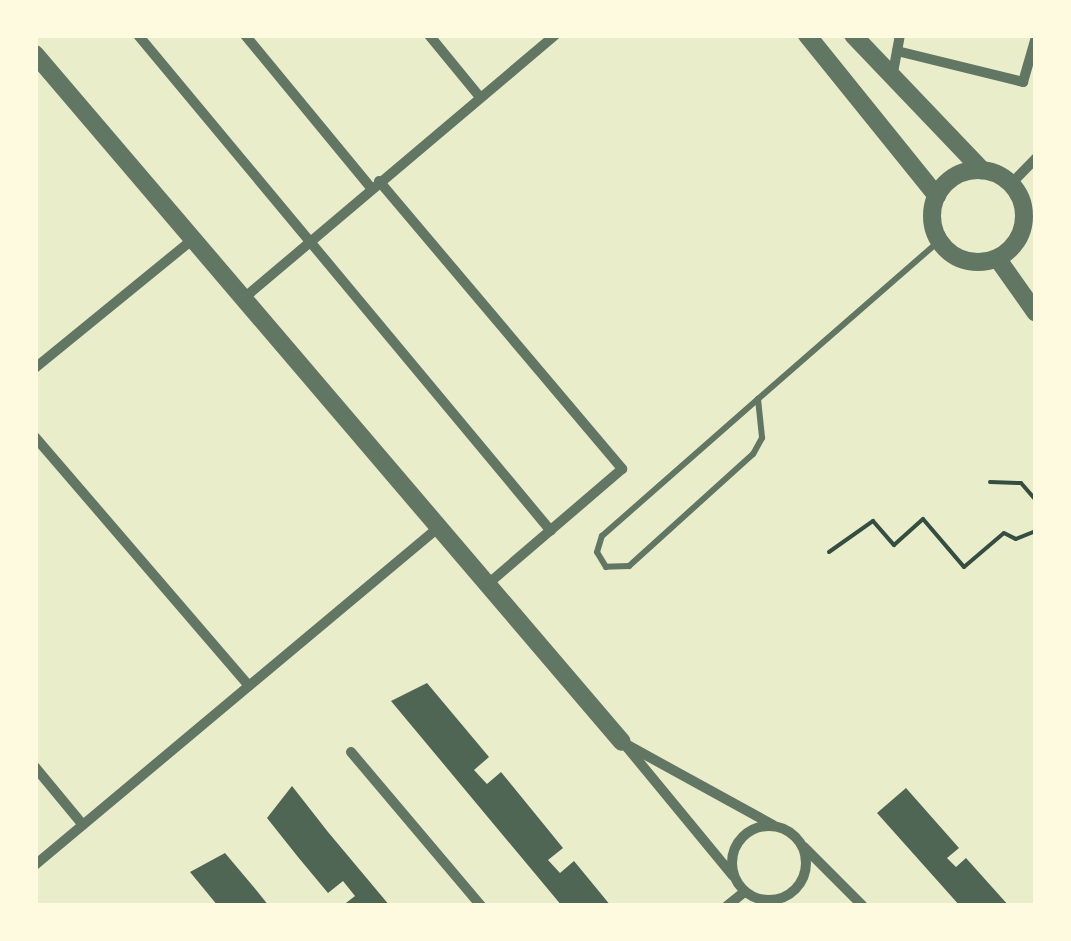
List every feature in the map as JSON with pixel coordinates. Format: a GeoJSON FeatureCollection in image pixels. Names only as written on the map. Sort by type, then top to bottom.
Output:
{"type":"FeatureCollection","features":[{"type":"Feature","properties":{"kind":"street"},"geometry":{"type":"LineString","coordinates":[[138,35],[550,530]]}},
{"type":"Feature","properties":{"kind":"street"},"geometry":{"type":"LineString","coordinates":[[429,35],[480,96]]}},
{"type":"Feature","properties":{"kind":"street"},"geometry":{"type":"LineString","coordinates":[[244,298],[554,35]]}},
{"type":"Feature","properties":{"kind":"street"},"geometry":{"type":"LineString","coordinates":[[806,35],[936,196]]}},
{"type":"Feature","properties":{"kind":"street"},"geometry":{"type":"LineString","coordinates":[[852,35],[982,170],[1011,184],[1023,225],[997,258],[970,261],[939,241],[933,223],[936,196],[955,176],[982,170]]}},
{"type":"Feature","properties":{"kind":"street"},"geometry":{"type":"LineString","coordinates":[[892,80],[900,35]]}},
{"type":"Feature","properties":{"kind":"street"},"geometry":{"type":"LineString","coordinates":[[251,37],[622,469],[488,584]]}},
{"type":"Feature","properties":{"kind":"street"},"geometry":{"type":"LineString","coordinates":[[897,51],[1023,82],[1036,38]]}},
{"type":"Feature","properties":{"kind":"street"},"geometry":{"type":"LineString","coordinates":[[35,54],[622,742],[744,892],[780,903],[802,881],[803,849],[793,836]]}},
{"type":"Feature","properties":{"kind":"street"},"geometry":{"type":"LineString","coordinates":[[1011,184],[1036,158]]}},
{"type":"Feature","properties":{"kind":"street"},"geometry":{"type":"LineString","coordinates":[[35,368],[194,239]]}},
{"type":"Feature","properties":{"kind":"street"},"geometry":{"type":"LineString","coordinates":[[997,258],[1036,313]]}},
{"type":"Feature","properties":{"kind":"street"},"geometry":{"type":"LineString","coordinates":[[35,437],[249,686]]}},
{"type":"Feature","properties":{"kind":"street"},"geometry":{"type":"LineString","coordinates":[[35,866],[439,527]]}},
{"type":"Feature","properties":{"kind":"street"},"geometry":{"type":"LineString","coordinates":[[622,742],[793,836],[863,906]]}},
{"type":"Feature","properties":{"kind":"street"},"geometry":{"type":"LineString","coordinates":[[351,752],[481,906]]}},
{"type":"Feature","properties":{"kind":"street"},"geometry":{"type":"LineString","coordinates":[[35,767],[83,825]]}},
{"type":"Feature","properties":{"kind":"street"},"geometry":{"type":"LineString","coordinates":[[734,878],[736,846],[762,826],[778,828]]}},
{"type":"Feature","properties":{"kind":"street"},"geometry":{"type":"LineString","coordinates":[[727,906],[744,892]]}},
{"type":"Feature","properties":{"kind":"lane"},"geometry":{"type":"LineString","coordinates":[[758,399],[762,438],[753,454],[629,566],[606,568],[597,552],[602,536],[758,399],[939,241]]}},
{"type":"Feature","properties":{"kind":"path"},"geometry":{"type":"LineString","coordinates":[[990,482],[1021,484],[1036,500]]}},
{"type":"Feature","properties":{"kind":"path"},"geometry":{"type":"LineString","coordinates":[[829,552],[873,521],[894,545],[923,519],[964,567],[1004,533],[1016,539],[1036,532]]}},
{"type":"Feature","properties":{"kind":"building"},"geometry":{"type":"Polygon","coordinates":[[[427,683],[489,757],[474,770],[487,784],[501,772],[563,848],[548,860],[560,873],[574,861],[611,906],[562,906],[391,701],[427,683]]]}},
{"type":"Feature","properties":{"kind":"building"},"geometry":{"type":"Polygon","coordinates":[[[292,786],[390,906],[342,906],[355,896],[343,881],[328,893],[298,857],[267,818],[292,786]]]}},
{"type":"Feature","properties":{"kind":"building"},"geometry":{"type":"Polygon","coordinates":[[[906,788],[959,848],[947,858],[956,867],[966,858],[1009,906],[960,906],[877,813],[906,788]]]}},
{"type":"Feature","properties":{"kind":"building"},"geometry":{"type":"Polygon","coordinates":[[[225,853],[269,906],[218,906],[190,872],[225,853]]]}}]}
